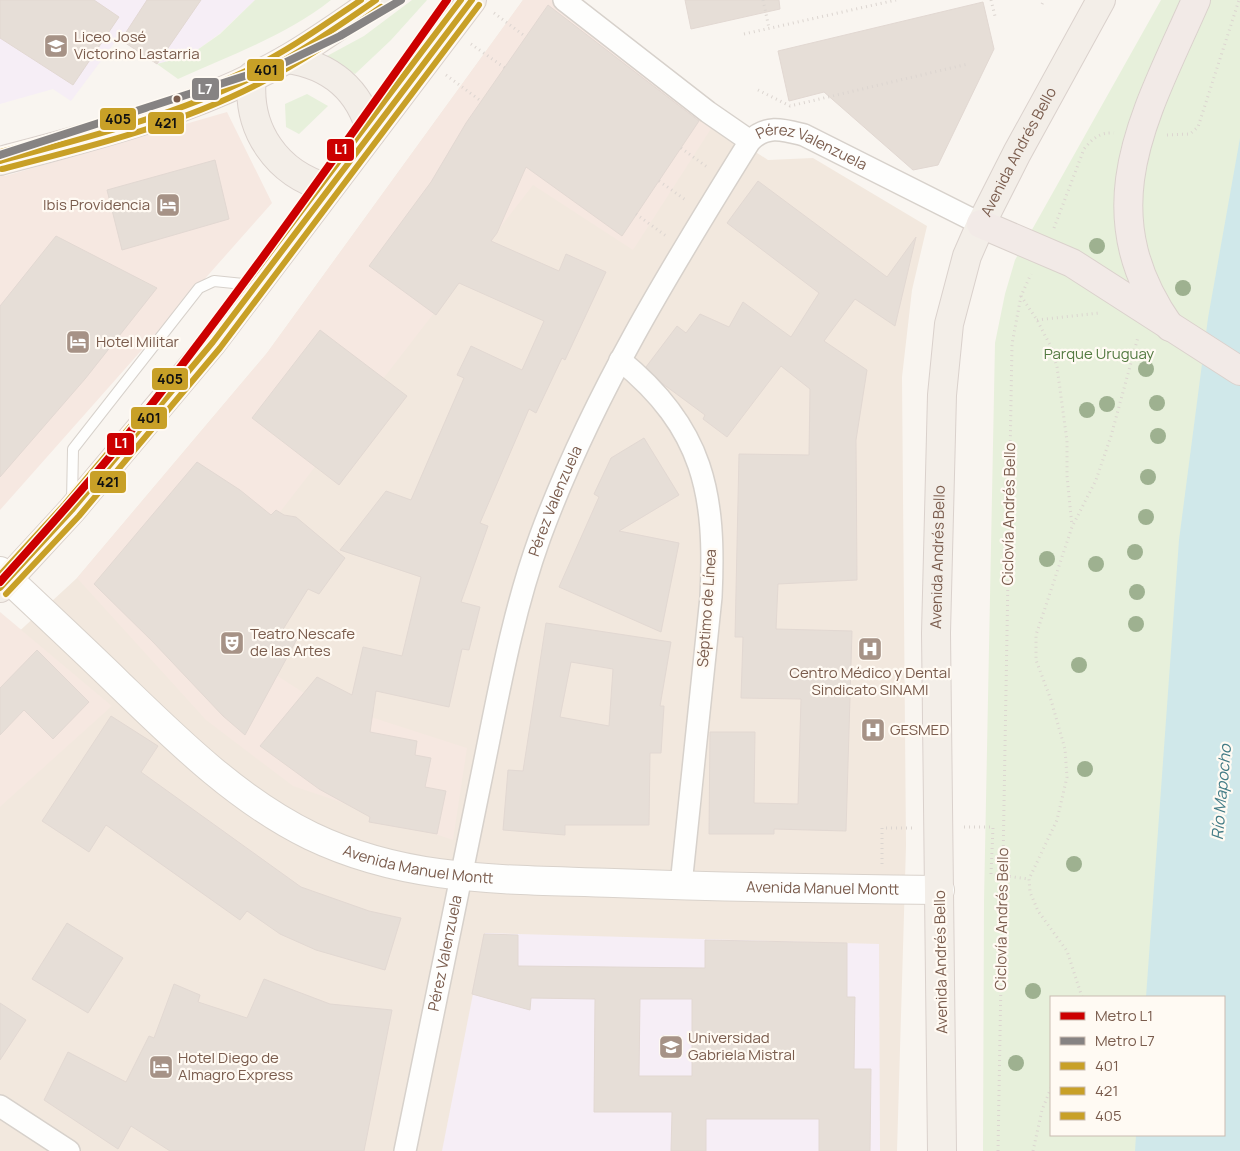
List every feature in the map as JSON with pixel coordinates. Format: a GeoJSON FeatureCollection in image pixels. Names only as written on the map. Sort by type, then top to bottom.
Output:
{"type":"FeatureCollection","features":[{"type":"Feature","properties":{"kind":"highway"},"geometry":{"type":"LineString","coordinates":[[1179,333],[1146,288],[1131,245],[1127,224],[1128,181],[1140,134],[1196,0]]}},
{"type":"Feature","properties":{"kind":"highway"},"geometry":{"type":"LineString","coordinates":[[981,224],[1044,250],[1091,274],[1179,333],[1240,370]]}},
{"type":"Feature","properties":{"kind":"main road"},"geometry":{"type":"LineString","coordinates":[[0,161],[119,129],[176,109],[287,59],[376,0]]}},
{"type":"Feature","properties":{"kind":"main road","name":"Avenida Andrés Bello"},"geometry":{"type":"LineString","coordinates":[[942,1151],[936,633],[942,395],[949,324],[957,286],[967,256],[981,224],[1017,153],[1101,0]]}},
{"type":"Feature","properties":{"kind":"main road"},"geometry":{"type":"LineString","coordinates":[[3,579],[72,510],[185,376],[256,286],[328,188],[451,28],[481,5]]}},
{"type":"Feature","properties":{"kind":"main road"},"geometry":{"type":"LineString","coordinates":[[287,59],[314,65],[330,73],[345,85],[362,107],[371,133]]}},
{"type":"Feature","properties":{"kind":"main road"},"geometry":{"type":"LineString","coordinates":[[252,76],[253,111],[266,144],[276,158],[296,175],[328,188]]}},
{"type":"Feature","properties":{"kind":"street"},"geometry":{"type":"LineString","coordinates":[[564,0],[708,112],[750,141]]}},
{"type":"Feature","properties":{"kind":"street","name":"Pérez Valenzuela"},"geometry":{"type":"LineString","coordinates":[[405,1151],[504,669],[528,573],[539,539],[575,452],[620,360],[704,214],[750,141],[762,132],[783,129],[804,136],[981,224]]}},
{"type":"Feature","properties":{"kind":"street","name":"Séptimo de Línea"},"geometry":{"type":"LineString","coordinates":[[620,360],[659,396],[676,417],[698,460],[710,506],[711,597],[681,885]]}},
{"type":"Feature","properties":{"kind":"street","name":"Avenida Manuel Montt"},"geometry":{"type":"LineString","coordinates":[[3,579],[165,728],[222,777],[266,811],[309,835],[352,854],[405,868],[460,877],[681,885],[940,890]]}},
{"type":"Feature","properties":{"kind":"street"},"geometry":{"type":"LineString","coordinates":[[0,1106],[69,1151]]}},
{"type":"Feature","properties":{"kind":"lane"},"geometry":{"type":"LineString","coordinates":[[72,510],[73,448],[199,288],[214,281],[256,286]]}},
{"type":"Feature","properties":{"kind":"path"},"geometry":{"type":"LineString","coordinates":[[764,0],[769,28]]}},
{"type":"Feature","properties":{"kind":"path"},"geometry":{"type":"LineString","coordinates":[[744,34],[896,0]]}},
{"type":"Feature","properties":{"kind":"path"},"geometry":{"type":"LineString","coordinates":[[991,0],[995,16]]}},
{"type":"Feature","properties":{"kind":"path","name":"Ciclovía Andrés Bello"},"geometry":{"type":"LineString","coordinates":[[998,1151],[1012,344],[1020,296],[1062,213],[1067,192],[1088,144],[1104,132],[1181,136],[1190,134],[1198,127],[1203,118],[1239,0]]}},
{"type":"Feature","properties":{"kind":"path"},"geometry":{"type":"LineString","coordinates":[[481,5],[526,37]]}},
{"type":"Feature","properties":{"kind":"path"},"geometry":{"type":"LineString","coordinates":[[451,28],[505,68]]}},
{"type":"Feature","properties":{"kind":"path"},"geometry":{"type":"LineString","coordinates":[[426,60],[481,101]]}},
{"type":"Feature","properties":{"kind":"path"},"geometry":{"type":"LineString","coordinates":[[758,90],[790,106],[968,64]]}},
{"type":"Feature","properties":{"kind":"path"},"geometry":{"type":"LineString","coordinates":[[681,148],[726,180]]}},
{"type":"Feature","properties":{"kind":"path"},"geometry":{"type":"LineString","coordinates":[[659,181],[704,214]]}},
{"type":"Feature","properties":{"kind":"path"},"geometry":{"type":"LineString","coordinates":[[636,214],[683,248]]}},
{"type":"Feature","properties":{"kind":"path"},"geometry":{"type":"LineString","coordinates":[[1020,296],[1037,320],[1051,348],[1057,367],[1067,441],[1067,476],[1072,527]]}},
{"type":"Feature","properties":{"kind":"path"},"geometry":{"type":"LineString","coordinates":[[1037,320],[1103,313]]}},
{"type":"Feature","properties":{"kind":"path"},"geometry":{"type":"LineString","coordinates":[[1082,996],[1067,952],[1038,911],[1030,892],[1029,879],[1057,820],[1067,777],[1065,749],[1051,700],[1036,660],[1034,648],[1036,634],[1072,527],[1096,480],[1111,436],[1138,335],[1131,330]]}},
{"type":"Feature","properties":{"kind":"path"},"geometry":{"type":"LineString","coordinates":[[1034,1151],[1042,1110],[1050,1090]]}},
{"type":"Feature","properties":{"kind":"shaded area","name":"Liceo José Victorino Lastarria"},"geometry":{"type":"Polygon","coordinates":[[[0,0],[255,0],[219,34],[190,55],[157,64],[118,38],[71,101],[53,89],[0,104],[0,0]]]}},
{"type":"Feature","properties":{"kind":"shaded area"},"geometry":{"type":"Polygon","coordinates":[[[523,0],[768,160],[813,158],[927,226],[912,290],[902,377],[906,846],[897,1151],[0,1151],[0,649],[77,578],[267,353],[523,0]]]}},
{"type":"Feature","properties":{"kind":"shaded area"},"geometry":{"type":"Polygon","coordinates":[[[523,0],[553,0],[714,124],[633,250],[533,185],[198,618],[235,649],[312,698],[467,748],[453,840],[293,786],[206,720],[77,578],[267,353],[523,0]]]}},
{"type":"Feature","properties":{"kind":"shaded area"},"geometry":{"type":"Polygon","coordinates":[[[227,112],[272,203],[0,510],[0,172],[5,176],[227,112]]]}},
{"type":"Feature","properties":{"kind":"shaded area"},"geometry":{"type":"Polygon","coordinates":[[[0,612],[112,706],[0,807],[0,612]]]}},
{"type":"Feature","properties":{"kind":"shaded area","name":"Universidad Gabriela Mistral"},"geometry":{"type":"Polygon","coordinates":[[[485,933],[879,944],[880,1151],[442,1151],[485,933]]]}},
{"type":"Feature","properties":{"kind":"green space"},"geometry":{"type":"Polygon","coordinates":[[[255,0],[331,0],[296,24],[277,34],[178,79],[157,64],[190,55],[220,34],[255,0]]]}},
{"type":"Feature","properties":{"kind":"green space"},"geometry":{"type":"Polygon","coordinates":[[[412,0],[427,0],[391,40],[355,74],[327,56],[364,36],[412,0]]]}},
{"type":"Feature","properties":{"kind":"green space","name":"Parque Uruguay"},"geometry":{"type":"Polygon","coordinates":[[[1161,0],[1240,0],[1240,1151],[983,1151],[984,902],[995,343],[1005,294],[1015,260],[1161,0]]]}},
{"type":"Feature","properties":{"kind":"green space"},"geometry":{"type":"Polygon","coordinates":[[[307,94],[328,106],[299,134],[286,127],[285,104],[307,94]]]}},
{"type":"Feature","properties":{"kind":"water","name":"Río Mapocho"},"geometry":{"type":"Polygon","coordinates":[[[1240,138],[1240,1151],[1135,1151],[1136,1136],[1225,1136],[1225,996],[1146,996],[1179,540],[1208,318],[1240,138]]]}},
{"type":"Feature","properties":{"kind":"building"},"geometry":{"type":"Polygon","coordinates":[[[0,0],[94,0],[119,17],[73,85],[0,38],[0,0]]]}},
{"type":"Feature","properties":{"kind":"building"},"geometry":{"type":"Polygon","coordinates":[[[147,0],[201,0],[157,64],[121,40],[147,0]]]}},
{"type":"Feature","properties":{"kind":"building"},"geometry":{"type":"Polygon","coordinates":[[[685,0],[779,0],[780,9],[691,29],[685,0]]]}},
{"type":"Feature","properties":{"kind":"building"},"geometry":{"type":"Polygon","coordinates":[[[983,2],[994,49],[938,165],[913,170],[824,92],[789,101],[778,51],[983,2]]]}},
{"type":"Feature","properties":{"kind":"building"},"geometry":{"type":"Polygon","coordinates":[[[548,5],[699,121],[622,236],[526,167],[497,233],[491,241],[559,271],[566,254],[606,272],[565,360],[562,358],[536,413],[529,409],[480,523],[488,526],[461,602],[480,607],[469,650],[462,649],[449,707],[376,691],[370,732],[417,741],[415,755],[431,758],[425,787],[446,791],[437,834],[369,822],[370,817],[319,789],[260,746],[317,677],[352,695],[363,647],[402,656],[421,577],[340,550],[386,491],[411,500],[464,378],[457,375],[471,346],[522,370],[544,321],[459,283],[436,315],[369,266],[431,182],[466,123],[548,5]]]}},
{"type":"Feature","properties":{"kind":"building","name":"Ibis Providencia"},"geometry":{"type":"Polygon","coordinates":[[[215,160],[229,219],[122,250],[107,190],[215,160]]]}},
{"type":"Feature","properties":{"kind":"building"},"geometry":{"type":"Polygon","coordinates":[[[758,181],[887,277],[916,237],[895,326],[855,299],[824,341],[867,370],[856,440],[857,580],[778,584],[776,629],[852,631],[846,831],[774,829],[774,834],[709,834],[710,732],[755,732],[754,803],[798,804],[801,699],[741,698],[743,637],[735,637],[739,454],[809,455],[810,389],[781,366],[727,437],[703,419],[705,415],[663,384],[646,367],[677,326],[686,333],[700,314],[729,327],[743,302],[791,337],[819,293],[727,223],[758,181]]]}},
{"type":"Feature","properties":{"kind":"building","name":"Hotel Militar"},"geometry":{"type":"Polygon","coordinates":[[[56,236],[157,288],[85,379],[0,477],[0,306],[56,236]]]}},
{"type":"Feature","properties":{"kind":"building"},"geometry":{"type":"Polygon","coordinates":[[[320,330],[407,396],[339,485],[252,418],[320,330]]]}},
{"type":"Feature","properties":{"kind":"building"},"geometry":{"type":"Polygon","coordinates":[[[644,438],[679,495],[619,531],[679,543],[661,632],[559,587],[599,497],[594,494],[611,458],[644,438]]]}},
{"type":"Feature","properties":{"kind":"building"},"geometry":{"type":"Polygon","coordinates":[[[197,462],[240,490],[271,515],[276,510],[284,515],[296,517],[345,558],[319,594],[308,589],[282,631],[297,639],[245,735],[223,716],[153,642],[94,584],[197,462]]]}},
{"type":"Feature","properties":{"kind":"building"},"geometry":{"type":"Polygon","coordinates":[[[546,623],[671,642],[660,706],[664,706],[661,753],[650,753],[649,825],[565,825],[565,835],[503,830],[508,770],[523,771],[546,623]],[[571,662],[560,717],[609,726],[613,669],[571,662]]]}},
{"type":"Feature","properties":{"kind":"building"},"geometry":{"type":"Polygon","coordinates":[[[37,650],[89,702],[53,739],[24,710],[0,735],[0,688],[37,650]]]}},
{"type":"Feature","properties":{"kind":"building"},"geometry":{"type":"Polygon","coordinates":[[[111,716],[158,746],[141,772],[301,887],[369,911],[401,918],[385,970],[316,950],[280,934],[247,911],[240,920],[106,825],[89,852],[42,821],[111,716]]]}},
{"type":"Feature","properties":{"kind":"building"},"geometry":{"type":"Polygon","coordinates":[[[67,923],[123,958],[88,1013],[32,979],[67,923]]]}},
{"type":"Feature","properties":{"kind":"building"},"geometry":{"type":"Polygon","coordinates":[[[484,934],[518,935],[518,966],[705,968],[705,940],[847,943],[847,997],[855,997],[854,1069],[871,1069],[870,1151],[819,1151],[819,1119],[706,1119],[706,1151],[671,1151],[672,1112],[594,1112],[595,999],[531,998],[530,1010],[472,994],[484,934]],[[640,999],[639,1076],[692,1076],[692,999],[640,999]]]}},
{"type":"Feature","properties":{"kind":"building"},"geometry":{"type":"Polygon","coordinates":[[[264,979],[330,1004],[392,1010],[364,1151],[170,1151],[131,1126],[118,1149],[44,1100],[68,1052],[126,1082],[149,1036],[154,1038],[174,984],[200,995],[198,1002],[247,1018],[264,979]]]}},
{"type":"Feature","properties":{"kind":"building"},"geometry":{"type":"Polygon","coordinates":[[[0,1003],[26,1020],[0,1060],[0,1003]]]}},
{"type":"Feature","properties":{"kind":"metro line","name":"L7"},"geometry":{"type":"LineString","coordinates":[[0,155],[282,64],[340,36],[401,0]]}},
{"type":"Feature","properties":{"kind":"metro line","name":"L1"},"geometry":{"type":"LineString","coordinates":[[0,582],[122,442],[206,334],[288,223],[447,0]]}},
{"type":"Feature","properties":{"kind":"transit line","name":"405"},"geometry":{"type":"LineString","coordinates":[[0,152],[126,117],[218,83],[277,55],[361,0]]}},
{"type":"Feature","properties":{"kind":"transit line","name":"401"},"geometry":{"type":"LineString","coordinates":[[0,161],[129,125],[223,91],[285,60],[376,0]]}},
{"type":"Feature","properties":{"kind":"transit line","name":"405"},"geometry":{"type":"LineString","coordinates":[[0,575],[65,504],[206,337],[461,0]]}},
{"type":"Feature","properties":{"kind":"transit line","name":"401"},"geometry":{"type":"LineString","coordinates":[[0,588],[72,510],[213,342],[472,0]]}},
{"type":"Feature","properties":{"kind":"transit line","name":"421"},"geometry":{"type":"LineString","coordinates":[[6,594],[79,516],[220,348],[479,5]]}},
{"type":"Feature","properties":{"kind":"transit line","name":"421"},"geometry":{"type":"LineString","coordinates":[[2,169],[133,134],[228,99],[274,76],[306,57],[381,7]]}},
{"type":"Feature","properties":{"kind":"place","name":"Liceo José Victorino Lastarria"},"geometry":{"type":"Point","coordinates":[56,46]}},
{"type":"Feature","properties":{"kind":"place","name":"Ibis Providencia"},"geometry":{"type":"Point","coordinates":[168,205]}},
{"type":"Feature","properties":{"kind":"place","name":"Hotel Militar"},"geometry":{"type":"Point","coordinates":[78,342]}},
{"type":"Feature","properties":{"kind":"place","name":"Teatro Nescafe de las Artes"},"geometry":{"type":"Point","coordinates":[232,643]}},
{"type":"Feature","properties":{"kind":"place","name":"Centro Médico y Dental Sindicato SINAMI"},"geometry":{"type":"Point","coordinates":[870,649]}},
{"type":"Feature","properties":{"kind":"place","name":"GESMED"},"geometry":{"type":"Point","coordinates":[873,730]}},
{"type":"Feature","properties":{"kind":"place","name":"Universidad Gabriela Mistral"},"geometry":{"type":"Point","coordinates":[671,1047]}},
{"type":"Feature","properties":{"kind":"place","name":"Hotel Diego de Almagro Express"},"geometry":{"type":"Point","coordinates":[161,1067]}}]}
